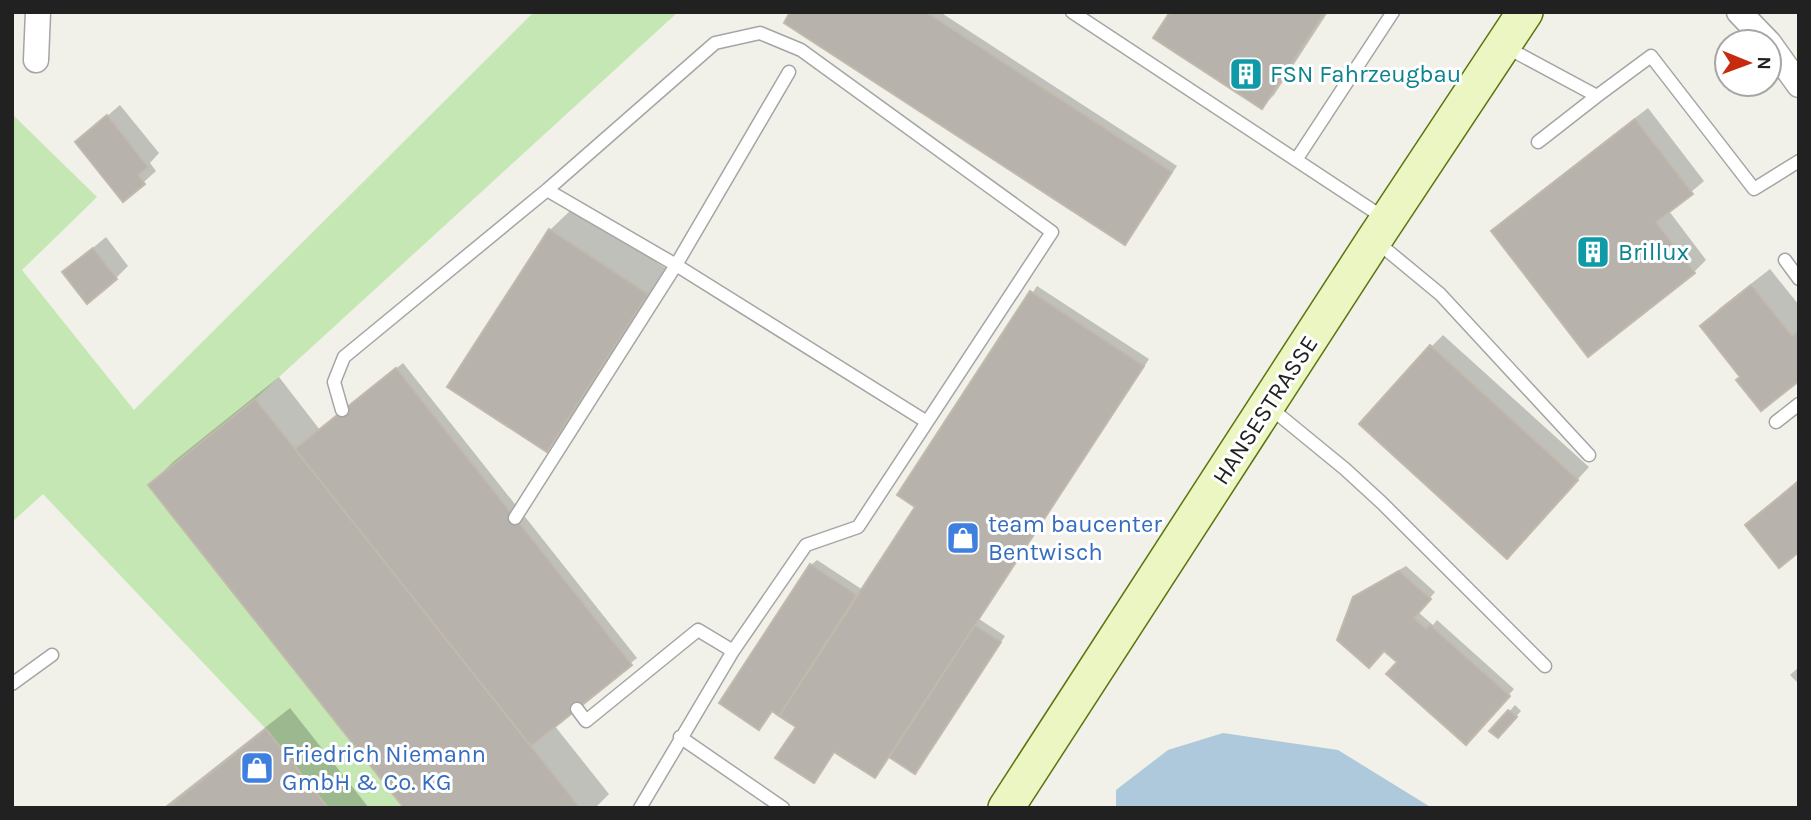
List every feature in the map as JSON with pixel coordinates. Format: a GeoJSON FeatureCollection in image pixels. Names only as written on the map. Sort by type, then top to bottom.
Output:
{"type":"FeatureCollection","features":[{"type":"Feature","properties":{"kind":"street"},"geometry":{"type":"LineString","coordinates":[[36,60],[38,12]]}},
{"type":"Feature","properties":{"kind":"street","name":"HANSESTRASSE"},"geometry":{"type":"LineString","coordinates":[[1006,808],[1380,230],[1525,12]]}},
{"type":"Feature","properties":{"kind":"street"},"geometry":{"type":"LineString","coordinates":[[1739,12],[1754,28]]}},
{"type":"Feature","properties":{"kind":"street"},"geometry":{"type":"LineString","coordinates":[[1783,63],[1799,85]]}},
{"type":"Feature","properties":{"kind":"lane"},"geometry":{"type":"LineString","coordinates":[[1072,12],[1296,160],[1380,230],[1589,455]]}},
{"type":"Feature","properties":{"kind":"lane"},"geometry":{"type":"LineString","coordinates":[[1296,160],[1393,12]]}},
{"type":"Feature","properties":{"kind":"lane"},"geometry":{"type":"LineString","coordinates":[[342,410],[334,383],[344,357],[547,190],[715,43],[760,33],[801,50],[1052,232],[858,527],[806,545],[733,651],[640,808]]}},
{"type":"Feature","properties":{"kind":"lane"},"geometry":{"type":"LineString","coordinates":[[1503,46],[1597,96]]}},
{"type":"Feature","properties":{"kind":"lane"},"geometry":{"type":"LineString","coordinates":[[1538,142],[1651,56],[1754,188],[1799,161]]}},
{"type":"Feature","properties":{"kind":"lane"},"geometry":{"type":"LineString","coordinates":[[515,518],[677,265],[789,72]]}},
{"type":"Feature","properties":{"kind":"lane"},"geometry":{"type":"LineString","coordinates":[[547,190],[677,265],[927,422]]}},
{"type":"Feature","properties":{"kind":"lane"},"geometry":{"type":"LineString","coordinates":[[1785,260],[1799,279]]}},
{"type":"Feature","properties":{"kind":"lane"},"geometry":{"type":"LineString","coordinates":[[1776,422],[1799,404]]}},
{"type":"Feature","properties":{"kind":"lane"},"geometry":{"type":"LineString","coordinates":[[1268,406],[1382,503],[1545,666]]}},
{"type":"Feature","properties":{"kind":"lane"},"geometry":{"type":"LineString","coordinates":[[577,709],[586,720],[698,631],[733,651]]}},
{"type":"Feature","properties":{"kind":"lane"},"geometry":{"type":"LineString","coordinates":[[12,684],[51,655]]}},
{"type":"Feature","properties":{"kind":"lane"},"geometry":{"type":"LineString","coordinates":[[680,737],[783,808]]}},
{"type":"Feature","properties":{"kind":"green space"},"geometry":{"type":"Polygon","coordinates":[[[534,12],[678,12],[255,399],[148,484],[404,808],[328,808],[266,729],[43,494],[12,522],[12,114],[97,197],[22,270],[134,410],[534,12]]]}},
{"type":"Feature","properties":{"kind":"water"},"geometry":{"type":"Polygon","coordinates":[[[1223,733],[1338,750],[1432,808],[1116,808],[1116,790],[1168,750],[1223,733]]]}},
{"type":"Feature","properties":{"kind":"building"},"geometry":{"type":"Polygon","coordinates":[[[790,12],[926,12],[1172,172],[1125,245],[784,23],[790,12]]]}},
{"type":"Feature","properties":{"kind":"building","name":"FSN Fahrzeugbau"},"geometry":{"type":"Polygon","coordinates":[[[1170,12],[1325,12],[1262,109],[1153,38],[1170,12]]]}},
{"type":"Feature","properties":{"kind":"building"},"geometry":{"type":"Polygon","coordinates":[[[107,115],[148,167],[138,175],[145,184],[123,202],[75,142],[107,115]]]}},
{"type":"Feature","properties":{"kind":"building","name":"Brillux"},"geometry":{"type":"Polygon","coordinates":[[[1635,119],[1693,194],[1656,222],[1695,273],[1588,357],[1491,231],[1635,119]]]}},
{"type":"Feature","properties":{"kind":"building"},"geometry":{"type":"Polygon","coordinates":[[[549,229],[648,294],[547,452],[447,387],[549,229]]]}},
{"type":"Feature","properties":{"kind":"building"},"geometry":{"type":"Polygon","coordinates":[[[93,248],[117,279],[87,304],[62,272],[93,248]]]}},
{"type":"Feature","properties":{"kind":"building"},"geometry":{"type":"Polygon","coordinates":[[[1751,285],[1792,336],[1799,331],[1799,381],[1761,411],[1736,380],[1740,377],[1700,326],[1751,285]]]}},
{"type":"Feature","properties":{"kind":"building","name":"team baucenter Bentwisch"},"geometry":{"type":"Polygon","coordinates":[[[1030,291],[1144,366],[875,778],[834,752],[814,783],[775,758],[796,727],[779,716],[915,507],[897,495],[1030,291]]]}},
{"type":"Feature","properties":{"kind":"building"},"geometry":{"type":"Polygon","coordinates":[[[1430,345],[1578,480],[1507,559],[1359,424],[1430,345]]]}},
{"type":"Feature","properties":{"kind":"building"},"geometry":{"type":"Polygon","coordinates":[[[396,368],[632,665],[531,746],[295,449],[396,368]]]}},
{"type":"Feature","properties":{"kind":"building"},"geometry":{"type":"Polygon","coordinates":[[[255,399],[580,808],[404,808],[148,485],[255,399]]]}},
{"type":"Feature","properties":{"kind":"building"},"geometry":{"type":"Polygon","coordinates":[[[1799,481],[1799,552],[1779,568],[1745,525],[1799,481]]]}},
{"type":"Feature","properties":{"kind":"building"},"geometry":{"type":"Polygon","coordinates":[[[810,564],[857,595],[779,716],[772,711],[759,730],[719,703],[810,564]]]}},
{"type":"Feature","properties":{"kind":"building"},"geometry":{"type":"Polygon","coordinates":[[[1399,571],[1431,599],[1414,618],[1426,629],[1430,625],[1510,696],[1466,745],[1386,674],[1397,662],[1384,651],[1369,668],[1337,640],[1353,597],[1399,571]]]}},
{"type":"Feature","properties":{"kind":"building"},"geometry":{"type":"Polygon","coordinates":[[[975,625],[1001,642],[915,774],[889,757],[975,625]]]}},
{"type":"Feature","properties":{"kind":"building"},"geometry":{"type":"Polygon","coordinates":[[[1508,710],[1517,717],[1498,738],[1489,731],[1508,710]]]}},
{"type":"Feature","properties":{"kind":"building","name":"Friedrich Niemann GmbH & Co. KG"},"geometry":{"type":"Polygon","coordinates":[[[266,729],[328,808],[167,808],[266,729]]]}},
{"type":"Feature","properties":{"kind":"place","name":"FSN Fahrzeugbau"},"geometry":{"type":"Point","coordinates":[1246,74]}},
{"type":"Feature","properties":{"kind":"place","name":"Brillux"},"geometry":{"type":"Point","coordinates":[1593,252]}},
{"type":"Feature","properties":{"kind":"place","name":"team baucenter Bentwisch"},"geometry":{"type":"Point","coordinates":[963,538]}},
{"type":"Feature","properties":{"kind":"place","name":"Friedrich Niemann GmbH & Co. KG"},"geometry":{"type":"Point","coordinates":[257,768]}}]}
